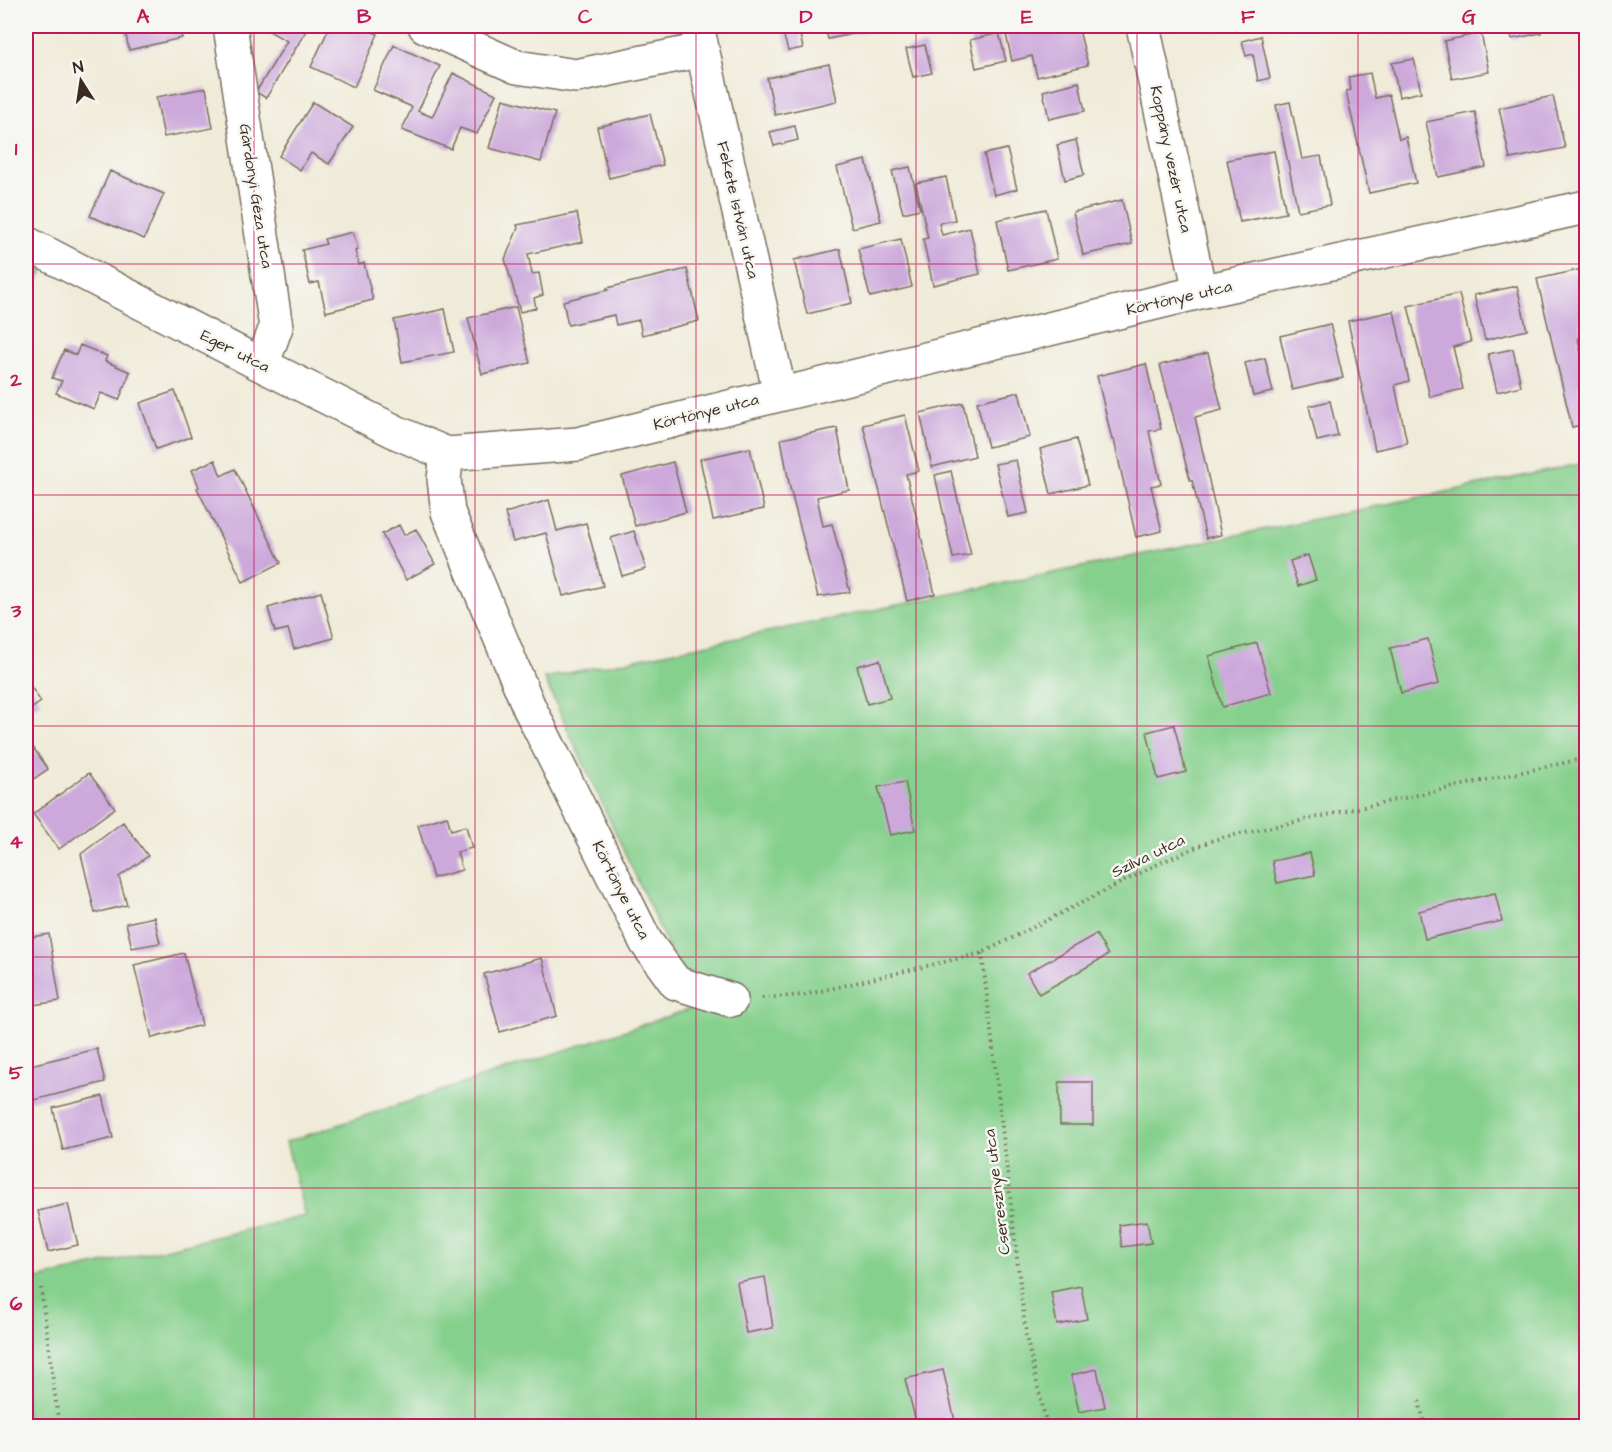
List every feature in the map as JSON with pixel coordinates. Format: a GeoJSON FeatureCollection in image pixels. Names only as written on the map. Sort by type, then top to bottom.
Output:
{"type":"FeatureCollection","features":[{"type":"Feature","properties":{"kind":"street","name":"Gárdonyi Géza utca"},"geometry":{"type":"LineString","coordinates":[[230,26],[276,327],[262,365]]}},
{"type":"Feature","properties":{"kind":"street"},"geometry":{"type":"LineString","coordinates":[[425,26],[517,67],[576,76],[700,38]]}},
{"type":"Feature","properties":{"kind":"street","name":"Koppány vezér utca"},"geometry":{"type":"LineString","coordinates":[[1143,26],[1200,292]]}},
{"type":"Feature","properties":{"kind":"street","name":"Fekete István utca"},"geometry":{"type":"LineString","coordinates":[[700,38],[780,394]]}},
{"type":"Feature","properties":{"kind":"street","name":"Körtönye utca"},"geometry":{"type":"LineString","coordinates":[[731,1000],[676,983],[646,942],[529,707],[448,512],[444,479],[447,454],[578,444],[1200,292],[1587,207]]}},
{"type":"Feature","properties":{"kind":"street","name":"Eger utca"},"geometry":{"type":"LineString","coordinates":[[26,243],[262,365],[398,433],[447,454]]}},
{"type":"Feature","properties":{"kind":"path","name":"Szilva utca"},"geometry":{"type":"LineString","coordinates":[[731,1000],[804,995],[982,953],[1164,861],[1213,840],[1587,758]]}},
{"type":"Feature","properties":{"kind":"path","name":"Cseresznye utca"},"geometry":{"type":"LineString","coordinates":[[982,953],[1026,1336],[1047,1426]]}},
{"type":"Feature","properties":{"kind":"path"},"geometry":{"type":"LineString","coordinates":[[41,1288],[59,1426]]}},
{"type":"Feature","properties":{"kind":"path"},"geometry":{"type":"LineString","coordinates":[[1419,1401],[1425,1426]]}},
{"type":"Feature","properties":{"kind":"green space"},"geometry":{"type":"Polygon","coordinates":[[[26,243],[52,256],[26,299],[26,243]]]}},
{"type":"Feature","properties":{"kind":"green space"},"geometry":{"type":"Polygon","coordinates":[[[1586,463],[1586,1426],[26,1426],[26,1233],[37,1279],[305,1216],[286,1142],[696,1007],[544,678],[1586,463]]]}},
{"type":"Feature","properties":{"kind":"building"},"geometry":{"type":"Polygon","coordinates":[[[124,26],[180,26],[182,38],[129,50],[124,26]]]}},
{"type":"Feature","properties":{"kind":"building"},"geometry":{"type":"Polygon","coordinates":[[[260,26],[309,26],[266,98],[256,92],[287,41],[260,26]]]}},
{"type":"Feature","properties":{"kind":"building"},"geometry":{"type":"Polygon","coordinates":[[[330,26],[359,26],[378,34],[354,87],[311,67],[330,26]]]}},
{"type":"Feature","properties":{"kind":"building"},"geometry":{"type":"Polygon","coordinates":[[[781,26],[798,26],[803,48],[788,51],[781,26]]]}},
{"type":"Feature","properties":{"kind":"building"},"geometry":{"type":"Polygon","coordinates":[[[825,26],[887,26],[887,27],[828,39],[825,26]]]}},
{"type":"Feature","properties":{"kind":"building"},"geometry":{"type":"Polygon","coordinates":[[[1023,26],[1078,26],[1088,65],[1037,77],[1032,56],[1012,61],[1005,30],[1023,26]]]}},
{"type":"Feature","properties":{"kind":"building"},"geometry":{"type":"Polygon","coordinates":[[[1508,26],[1539,26],[1541,33],[1512,39],[1508,26]]]}},
{"type":"Feature","properties":{"kind":"building"},"geometry":{"type":"Polygon","coordinates":[[[999,33],[1006,61],[976,68],[970,40],[999,33]]]}},
{"type":"Feature","properties":{"kind":"building"},"geometry":{"type":"Polygon","coordinates":[[[1481,33],[1489,72],[1452,79],[1444,41],[1481,33]]]}},
{"type":"Feature","properties":{"kind":"building"},"geometry":{"type":"Polygon","coordinates":[[[1261,36],[1270,78],[1258,81],[1253,54],[1246,56],[1242,41],[1261,36]]]}},
{"type":"Feature","properties":{"kind":"building"},"geometry":{"type":"Polygon","coordinates":[[[394,45],[440,66],[418,111],[432,117],[453,73],[496,94],[477,134],[460,128],[451,149],[402,130],[412,107],[373,90],[394,45]]]}},
{"type":"Feature","properties":{"kind":"building"},"geometry":{"type":"Polygon","coordinates":[[[925,45],[932,73],[913,77],[906,49],[925,45]]]}},
{"type":"Feature","properties":{"kind":"building"},"geometry":{"type":"Polygon","coordinates":[[[1414,59],[1421,92],[1399,97],[1392,63],[1414,59]]]}},
{"type":"Feature","properties":{"kind":"building"},"geometry":{"type":"Polygon","coordinates":[[[829,64],[837,101],[775,115],[767,78],[829,64]]]}},
{"type":"Feature","properties":{"kind":"building"},"geometry":{"type":"Polygon","coordinates":[[[1370,73],[1375,98],[1389,95],[1399,139],[1406,137],[1416,183],[1369,193],[1346,91],[1351,90],[1348,77],[1370,73]]]}},
{"type":"Feature","properties":{"kind":"building"},"geometry":{"type":"Polygon","coordinates":[[[1079,82],[1085,111],[1049,119],[1043,91],[1079,82]]]}},
{"type":"Feature","properties":{"kind":"building"},"geometry":{"type":"Polygon","coordinates":[[[206,88],[213,128],[164,137],[156,97],[206,88]]]}},
{"type":"Feature","properties":{"kind":"building"},"geometry":{"type":"Polygon","coordinates":[[[1553,96],[1565,148],[1510,159],[1499,108],[1553,96]]]}},
{"type":"Feature","properties":{"kind":"building"},"geometry":{"type":"Polygon","coordinates":[[[503,99],[555,113],[541,162],[489,148],[503,99]]]}},
{"type":"Feature","properties":{"kind":"building"},"geometry":{"type":"Polygon","coordinates":[[[313,102],[353,127],[329,164],[311,153],[300,170],[279,156],[313,102]]]}},
{"type":"Feature","properties":{"kind":"building"},"geometry":{"type":"Polygon","coordinates":[[[1290,102],[1302,159],[1321,156],[1330,205],[1298,211],[1276,105],[1290,102]]]}},
{"type":"Feature","properties":{"kind":"building"},"geometry":{"type":"Polygon","coordinates":[[[1475,112],[1486,167],[1438,177],[1426,122],[1475,112]]]}},
{"type":"Feature","properties":{"kind":"building"},"geometry":{"type":"Polygon","coordinates":[[[650,114],[663,165],[609,178],[597,127],[650,114]]]}},
{"type":"Feature","properties":{"kind":"building"},"geometry":{"type":"Polygon","coordinates":[[[795,126],[798,140],[774,146],[770,132],[795,126]]]}},
{"type":"Feature","properties":{"kind":"building"},"geometry":{"type":"Polygon","coordinates":[[[1076,140],[1084,175],[1065,180],[1057,145],[1076,140]]]}},
{"type":"Feature","properties":{"kind":"building"},"geometry":{"type":"Polygon","coordinates":[[[1007,149],[1017,189],[994,195],[984,154],[1007,149]]]}},
{"type":"Feature","properties":{"kind":"building"},"geometry":{"type":"Polygon","coordinates":[[[1274,151],[1286,213],[1240,222],[1227,160],[1274,151]]]}},
{"type":"Feature","properties":{"kind":"building"},"geometry":{"type":"Polygon","coordinates":[[[866,160],[881,221],[852,228],[837,167],[866,160]]]}},
{"type":"Feature","properties":{"kind":"building"},"geometry":{"type":"Polygon","coordinates":[[[910,167],[920,209],[903,213],[892,171],[910,167]]]}},
{"type":"Feature","properties":{"kind":"building"},"geometry":{"type":"Polygon","coordinates":[[[110,171],[164,194],[144,239],[90,216],[110,171]]]}},
{"type":"Feature","properties":{"kind":"building"},"geometry":{"type":"Polygon","coordinates":[[[946,177],[955,220],[939,223],[942,235],[970,228],[980,274],[933,285],[923,239],[928,238],[916,183],[946,177]]]}},
{"type":"Feature","properties":{"kind":"building"},"geometry":{"type":"Polygon","coordinates":[[[1122,200],[1132,244],[1083,255],[1073,212],[1122,200]]]}},
{"type":"Feature","properties":{"kind":"building"},"geometry":{"type":"Polygon","coordinates":[[[1046,209],[1057,259],[1008,270],[997,220],[1046,209]]]}},
{"type":"Feature","properties":{"kind":"building"},"geometry":{"type":"Polygon","coordinates":[[[577,213],[583,242],[528,254],[532,274],[539,273],[543,295],[534,298],[536,308],[520,312],[505,259],[518,228],[517,225],[577,213]]]}},
{"type":"Feature","properties":{"kind":"building"},"geometry":{"type":"Polygon","coordinates":[[[353,232],[359,265],[364,263],[373,300],[326,312],[319,282],[310,284],[302,250],[326,244],[324,239],[353,232]]]}},
{"type":"Feature","properties":{"kind":"building"},"geometry":{"type":"Polygon","coordinates":[[[901,239],[912,287],[870,297],[858,249],[901,239]]]}},
{"type":"Feature","properties":{"kind":"building"},"geometry":{"type":"Polygon","coordinates":[[[840,249],[852,303],[807,314],[794,260],[840,249]]]}},
{"type":"Feature","properties":{"kind":"building"},"geometry":{"type":"Polygon","coordinates":[[[687,269],[699,321],[642,335],[639,320],[616,325],[614,315],[568,325],[563,301],[687,269]]]}},
{"type":"Feature","properties":{"kind":"building"},"geometry":{"type":"Polygon","coordinates":[[[1583,269],[1586,286],[1586,321],[1580,322],[1583,337],[1578,338],[1586,381],[1586,384],[1579,385],[1586,424],[1572,427],[1537,279],[1583,269]]]}},
{"type":"Feature","properties":{"kind":"building"},"geometry":{"type":"Polygon","coordinates":[[[1517,286],[1527,330],[1485,340],[1474,295],[1517,286]]]}},
{"type":"Feature","properties":{"kind":"building"},"geometry":{"type":"Polygon","coordinates":[[[1459,294],[1471,342],[1453,347],[1463,389],[1430,397],[1408,306],[1459,294]]]}},
{"type":"Feature","properties":{"kind":"building"},"geometry":{"type":"Polygon","coordinates":[[[516,307],[530,363],[482,374],[468,318],[516,307]]]}},
{"type":"Feature","properties":{"kind":"building"},"geometry":{"type":"Polygon","coordinates":[[[445,309],[454,352],[402,362],[394,320],[445,309]]]}},
{"type":"Feature","properties":{"kind":"building"},"geometry":{"type":"Polygon","coordinates":[[[1394,311],[1409,381],[1395,385],[1407,443],[1375,450],[1348,321],[1394,311]]]}},
{"type":"Feature","properties":{"kind":"building"},"geometry":{"type":"Polygon","coordinates":[[[1330,324],[1343,378],[1292,390],[1280,336],[1330,324]]]}},
{"type":"Feature","properties":{"kind":"building"},"geometry":{"type":"Polygon","coordinates":[[[80,345],[107,356],[105,361],[130,372],[119,400],[101,393],[94,409],[56,393],[62,381],[52,378],[64,350],[76,355],[80,345]]]}},
{"type":"Feature","properties":{"kind":"building"},"geometry":{"type":"Polygon","coordinates":[[[1513,349],[1521,386],[1497,392],[1488,354],[1513,349]]]}},
{"type":"Feature","properties":{"kind":"building"},"geometry":{"type":"Polygon","coordinates":[[[1208,353],[1222,410],[1195,417],[1221,535],[1206,538],[1160,365],[1208,353]]]}},
{"type":"Feature","properties":{"kind":"building"},"geometry":{"type":"Polygon","coordinates":[[[1265,358],[1273,392],[1253,396],[1245,363],[1265,358]]]}},
{"type":"Feature","properties":{"kind":"building"},"geometry":{"type":"Polygon","coordinates":[[[1146,364],[1161,429],[1149,431],[1161,484],[1151,486],[1162,531],[1136,537],[1097,376],[1146,364]]]}},
{"type":"Feature","properties":{"kind":"building"},"geometry":{"type":"Polygon","coordinates":[[[175,391],[191,437],[156,449],[140,403],[175,391]]]}},
{"type":"Feature","properties":{"kind":"building"},"geometry":{"type":"Polygon","coordinates":[[[1019,392],[1030,437],[988,447],[977,402],[1019,392]]]}},
{"type":"Feature","properties":{"kind":"building"},"geometry":{"type":"Polygon","coordinates":[[[1330,401],[1338,436],[1317,441],[1309,406],[1330,401]]]}},
{"type":"Feature","properties":{"kind":"building"},"geometry":{"type":"Polygon","coordinates":[[[963,403],[975,456],[932,467],[920,413],[963,403]]]}},
{"type":"Feature","properties":{"kind":"building"},"geometry":{"type":"Polygon","coordinates":[[[905,415],[919,471],[906,474],[935,594],[907,601],[863,425],[905,415]]]}},
{"type":"Feature","properties":{"kind":"building"},"geometry":{"type":"Polygon","coordinates":[[[837,428],[849,490],[817,497],[823,526],[832,524],[850,592],[818,597],[790,488],[781,439],[837,428]]]}},
{"type":"Feature","properties":{"kind":"building"},"geometry":{"type":"Polygon","coordinates":[[[1076,439],[1088,485],[1051,494],[1040,449],[1076,439]]]}},
{"type":"Feature","properties":{"kind":"building"},"geometry":{"type":"Polygon","coordinates":[[[750,448],[764,509],[713,520],[700,459],[750,448]]]}},
{"type":"Feature","properties":{"kind":"building"},"geometry":{"type":"Polygon","coordinates":[[[215,460],[221,476],[235,469],[281,563],[243,582],[197,488],[199,487],[192,470],[215,460]]]}},
{"type":"Feature","properties":{"kind":"building"},"geometry":{"type":"Polygon","coordinates":[[[1016,460],[1028,513],[1008,517],[995,464],[1016,460]]]}},
{"type":"Feature","properties":{"kind":"building"},"geometry":{"type":"Polygon","coordinates":[[[673,462],[686,512],[635,526],[622,476],[673,462]]]}},
{"type":"Feature","properties":{"kind":"building"},"geometry":{"type":"Polygon","coordinates":[[[951,471],[971,555],[953,558],[935,475],[951,471]]]}},
{"type":"Feature","properties":{"kind":"building"},"geometry":{"type":"Polygon","coordinates":[[[549,500],[557,531],[586,523],[603,586],[563,596],[546,533],[513,542],[505,513],[549,500]]]}},
{"type":"Feature","properties":{"kind":"building"},"geometry":{"type":"Polygon","coordinates":[[[399,525],[404,535],[416,529],[435,564],[406,580],[382,534],[399,525]]]}},
{"type":"Feature","properties":{"kind":"building"},"geometry":{"type":"Polygon","coordinates":[[[634,531],[646,569],[622,576],[611,538],[634,531]]]}},
{"type":"Feature","properties":{"kind":"building"},"geometry":{"type":"Polygon","coordinates":[[[1308,555],[1316,580],[1298,586],[1290,561],[1308,555]]]}},
{"type":"Feature","properties":{"kind":"building"},"geometry":{"type":"Polygon","coordinates":[[[321,592],[334,638],[294,649],[288,629],[275,632],[268,608],[321,592]]]}},
{"type":"Feature","properties":{"kind":"building"},"geometry":{"type":"Polygon","coordinates":[[[1428,639],[1439,684],[1401,693],[1390,648],[1428,639]]]}},
{"type":"Feature","properties":{"kind":"building"},"geometry":{"type":"Polygon","coordinates":[[[1257,643],[1271,693],[1222,707],[1209,656],[1257,643]]]}},
{"type":"Feature","properties":{"kind":"building"},"geometry":{"type":"Polygon","coordinates":[[[880,660],[890,698],[867,704],[857,666],[880,660]]]}},
{"type":"Feature","properties":{"kind":"building"},"geometry":{"type":"Polygon","coordinates":[[[26,679],[41,702],[26,712],[26,679]]]}},
{"type":"Feature","properties":{"kind":"building"},"geometry":{"type":"Polygon","coordinates":[[[1174,725],[1186,772],[1158,779],[1147,732],[1174,725]]]}},
{"type":"Feature","properties":{"kind":"building"},"geometry":{"type":"Polygon","coordinates":[[[26,737],[48,769],[26,784],[26,737]]]}},
{"type":"Feature","properties":{"kind":"building"},"geometry":{"type":"Polygon","coordinates":[[[89,773],[115,808],[59,849],[33,814],[89,773]]]}},
{"type":"Feature","properties":{"kind":"building"},"geometry":{"type":"Polygon","coordinates":[[[905,782],[915,830],[890,835],[878,787],[905,782]]]}},
{"type":"Feature","properties":{"kind":"building"},"geometry":{"type":"Polygon","coordinates":[[[447,816],[451,830],[466,826],[472,848],[457,852],[462,870],[433,878],[418,825],[447,816]]]}},
{"type":"Feature","properties":{"kind":"building"},"geometry":{"type":"Polygon","coordinates":[[[123,822],[148,856],[119,877],[127,905],[95,913],[81,854],[123,822]]]}},
{"type":"Feature","properties":{"kind":"building"},"geometry":{"type":"Polygon","coordinates":[[[1310,853],[1315,875],[1277,883],[1272,861],[1310,853]]]}},
{"type":"Feature","properties":{"kind":"building"},"geometry":{"type":"Polygon","coordinates":[[[1495,893],[1502,921],[1425,939],[1419,911],[1495,893]]]}},
{"type":"Feature","properties":{"kind":"building"},"geometry":{"type":"Polygon","coordinates":[[[154,917],[160,943],[132,948],[126,923],[154,917]]]}},
{"type":"Feature","properties":{"kind":"building"},"geometry":{"type":"Polygon","coordinates":[[[49,934],[60,1001],[26,1006],[26,938],[49,934]]]}},
{"type":"Feature","properties":{"kind":"building"},"geometry":{"type":"Polygon","coordinates":[[[1096,934],[1108,955],[1039,994],[1027,973],[1096,934]]]}},
{"type":"Feature","properties":{"kind":"building"},"geometry":{"type":"Polygon","coordinates":[[[184,953],[202,1025],[152,1038],[134,965],[184,953]]]}},
{"type":"Feature","properties":{"kind":"building"},"geometry":{"type":"Polygon","coordinates":[[[542,958],[557,1016],[500,1032],[484,974],[542,958]]]}},
{"type":"Feature","properties":{"kind":"building"},"geometry":{"type":"Polygon","coordinates":[[[97,1049],[105,1082],[26,1102],[26,1066],[97,1049]]]}},
{"type":"Feature","properties":{"kind":"building"},"geometry":{"type":"Polygon","coordinates":[[[1059,1082],[1093,1082],[1093,1125],[1060,1125],[1059,1082]]]}},
{"type":"Feature","properties":{"kind":"building"},"geometry":{"type":"Polygon","coordinates":[[[103,1096],[113,1138],[63,1150],[53,1108],[103,1096]]]}},
{"type":"Feature","properties":{"kind":"building"},"geometry":{"type":"Polygon","coordinates":[[[68,1204],[78,1245],[48,1252],[38,1211],[68,1204]]]}},
{"type":"Feature","properties":{"kind":"building"},"geometry":{"type":"Polygon","coordinates":[[[1147,1221],[1151,1243],[1122,1247],[1119,1225],[1147,1221]]]}},
{"type":"Feature","properties":{"kind":"building"},"geometry":{"type":"Polygon","coordinates":[[[765,1277],[773,1328],[746,1333],[737,1282],[765,1277]]]}},
{"type":"Feature","properties":{"kind":"building"},"geometry":{"type":"Polygon","coordinates":[[[1081,1286],[1087,1319],[1057,1325],[1051,1292],[1081,1286]]]}},
{"type":"Feature","properties":{"kind":"building"},"geometry":{"type":"Polygon","coordinates":[[[1097,1369],[1105,1407],[1079,1412],[1071,1375],[1097,1369]]]}},
{"type":"Feature","properties":{"kind":"building"},"geometry":{"type":"Polygon","coordinates":[[[943,1370],[955,1421],[932,1426],[917,1426],[905,1379],[943,1370]]]}}]}
